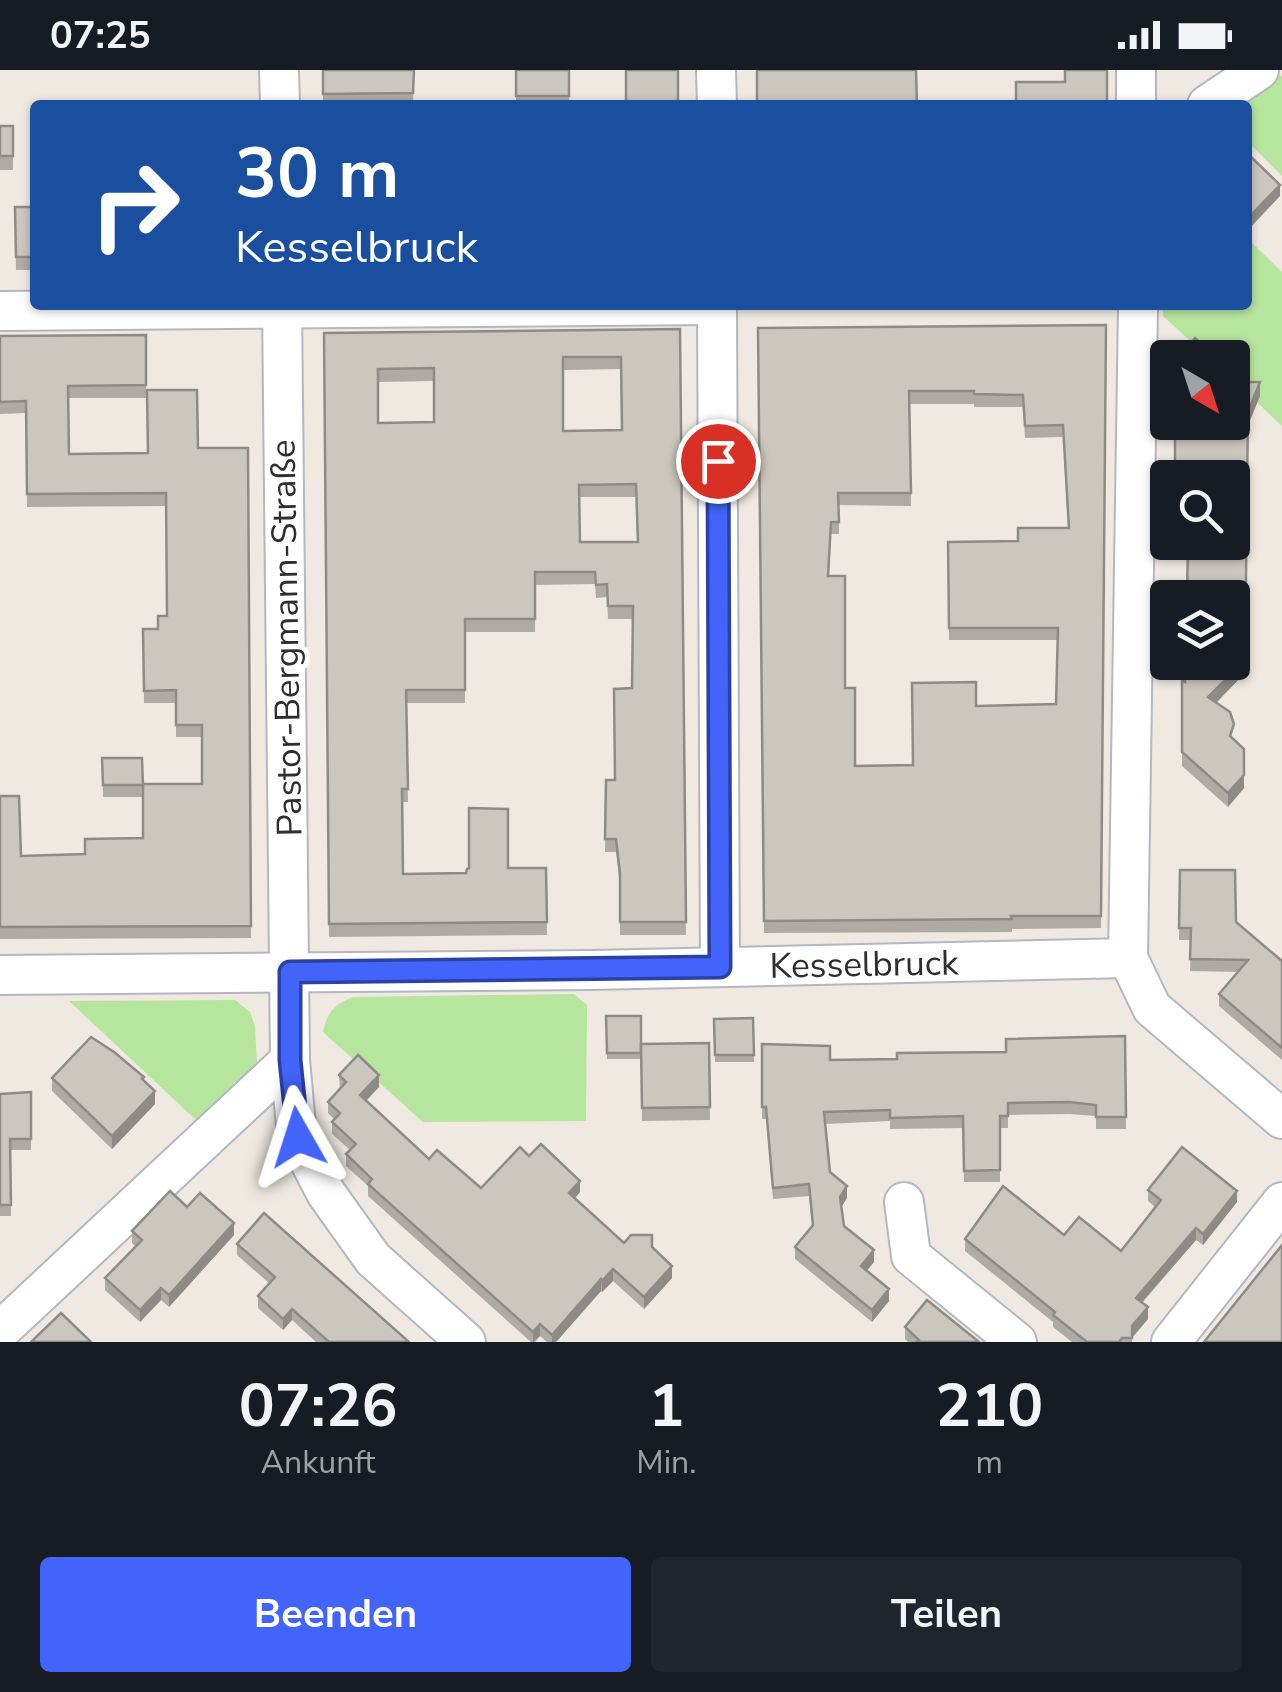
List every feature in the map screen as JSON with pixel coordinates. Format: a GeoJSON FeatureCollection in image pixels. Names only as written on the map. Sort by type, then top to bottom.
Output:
{"type":"FeatureCollection","features":[{"type":"Feature","properties":{"kind":"street"},"geometry":{"type":"LineString","coordinates":[[280,70],[280,100]]}},
{"type":"Feature","properties":{"kind":"street"},"geometry":{"type":"LineString","coordinates":[[716,70],[716,100]]}},
{"type":"Feature","properties":{"kind":"street"},"geometry":{"type":"LineString","coordinates":[[1136,70],[1136,100]]}},
{"type":"Feature","properties":{"kind":"street"},"geometry":{"type":"LineString","coordinates":[[1214,100],[1259,70]]}},
{"type":"Feature","properties":{"kind":"street"},"geometry":{"type":"LineString","coordinates":[[0,311],[94,310]]}},
{"type":"Feature","properties":{"kind":"street","name":"Pastor-Bergmann-Straße"},"geometry":{"type":"LineString","coordinates":[[282,310],[290,1060],[298,1137],[326,1194],[374,1259],[466,1342]]}},
{"type":"Feature","properties":{"kind":"street"},"geometry":{"type":"LineString","coordinates":[[716,310],[720,967]]}},
{"type":"Feature","properties":{"kind":"street"},"geometry":{"type":"LineString","coordinates":[[1138,310],[1128,958],[1152,1008],[1282,1120]]}},
{"type":"Feature","properties":{"kind":"street","name":"Kesselbruck"},"geometry":{"type":"LineString","coordinates":[[0,975],[1128,958]]}},
{"type":"Feature","properties":{"kind":"street"},"geometry":{"type":"LineString","coordinates":[[0,1332],[290,1060]]}},
{"type":"Feature","properties":{"kind":"street"},"geometry":{"type":"LineString","coordinates":[[904,1202],[911,1256],[1017,1342]]}},
{"type":"Feature","properties":{"kind":"street"},"geometry":{"type":"LineString","coordinates":[[1171,1342],[1282,1202]]}},
{"type":"Feature","properties":{"kind":"green space"},"geometry":{"type":"Polygon","coordinates":[[[1277,72],[1282,77],[1282,176],[1252,146],[1252,100],[1234,100],[1277,72]]]}},
{"type":"Feature","properties":{"kind":"green space"},"geometry":{"type":"Polygon","coordinates":[[[1252,243],[1282,272],[1282,426],[1250,396],[1250,340],[1189,340],[1163,316],[1163,310],[1252,310],[1252,243]]]}},
{"type":"Feature","properties":{"kind":"green space"},"geometry":{"type":"Polygon","coordinates":[[[574,994],[587,1005],[586,1121],[423,1122],[323,1032],[333,1010],[353,997],[574,994]]]}},
{"type":"Feature","properties":{"kind":"green space"},"geometry":{"type":"Polygon","coordinates":[[[235,1000],[250,1012],[255,1026],[257,1065],[250,1083],[216,1102],[197,1121],[69,1001],[235,1000]]]}},
{"type":"Feature","properties":{"kind":"building"},"geometry":{"type":"Polygon","coordinates":[[[323,70],[414,70],[413,93],[323,94],[323,70]]]}},
{"type":"Feature","properties":{"kind":"building"},"geometry":{"type":"Polygon","coordinates":[[[516,70],[569,70],[569,96],[516,96],[516,70]]]}},
{"type":"Feature","properties":{"kind":"building"},"geometry":{"type":"Polygon","coordinates":[[[626,70],[678,70],[678,100],[626,100],[626,70]]]}},
{"type":"Feature","properties":{"kind":"building"},"geometry":{"type":"Polygon","coordinates":[[[757,70],[916,70],[917,100],[757,100],[757,70]]]}},
{"type":"Feature","properties":{"kind":"building"},"geometry":{"type":"Polygon","coordinates":[[[1065,70],[1107,70],[1107,100],[1016,100],[1016,82],[1065,82],[1065,70]]]}},
{"type":"Feature","properties":{"kind":"building"},"geometry":{"type":"Polygon","coordinates":[[[0,126],[13,126],[13,156],[0,156],[0,126]]]}},
{"type":"Feature","properties":{"kind":"building"},"geometry":{"type":"Polygon","coordinates":[[[1252,158],[1280,185],[1252,214],[1252,158]]]}},
{"type":"Feature","properties":{"kind":"building"},"geometry":{"type":"Polygon","coordinates":[[[15,207],[30,207],[30,257],[16,257],[15,207]]]}},
{"type":"Feature","properties":{"kind":"building"},"geometry":{"type":"Polygon","coordinates":[[[1106,325],[1101,916],[764,921],[758,328],[1106,325]],[[909,391],[911,493],[838,493],[839,522],[831,522],[828,576],[845,576],[845,688],[855,688],[855,766],[913,765],[912,683],[976,682],[976,706],[1056,704],[1058,628],[949,628],[948,542],[1018,541],[1018,528],[1069,528],[1063,425],[1025,426],[1023,395],[909,391]]]}},
{"type":"Feature","properties":{"kind":"building"},"geometry":{"type":"Polygon","coordinates":[[[680,329],[686,922],[620,922],[616,839],[605,839],[606,780],[615,780],[614,689],[632,688],[633,606],[608,606],[607,584],[596,585],[595,572],[535,572],[535,619],[465,619],[465,690],[406,690],[408,789],[402,789],[403,874],[466,873],[469,808],[508,809],[508,868],[546,868],[547,922],[329,924],[324,333],[680,329]],[[563,357],[563,431],[622,430],[621,357],[563,357]],[[434,368],[378,369],[378,423],[434,422],[434,368]],[[636,484],[579,485],[580,542],[638,542],[636,484]]]}},
{"type":"Feature","properties":{"kind":"building"},"geometry":{"type":"Polygon","coordinates":[[[146,335],[146,385],[68,386],[69,454],[148,453],[147,390],[197,390],[198,448],[248,448],[251,926],[0,927],[0,796],[19,796],[21,856],[85,854],[85,839],[143,838],[143,784],[202,784],[202,725],[176,725],[176,690],[144,691],[143,629],[158,629],[158,616],[167,616],[166,493],[27,494],[26,401],[0,402],[0,336],[146,335]]]}},
{"type":"Feature","properties":{"kind":"building"},"geometry":{"type":"Polygon","coordinates":[[[1250,382],[1260,382],[1250,407],[1250,382]]]}},
{"type":"Feature","properties":{"kind":"building"},"geometry":{"type":"Polygon","coordinates":[[[1175,440],[1248,440],[1247,460],[1175,460],[1175,440]]]}},
{"type":"Feature","properties":{"kind":"building"},"geometry":{"type":"Polygon","coordinates":[[[1188,560],[1246,560],[1246,580],[1187,580],[1188,560]]]}},
{"type":"Feature","properties":{"kind":"building"},"geometry":{"type":"Polygon","coordinates":[[[1182,680],[1225,680],[1208,697],[1230,712],[1234,724],[1230,736],[1244,749],[1244,775],[1228,793],[1182,752],[1182,680]]]}},
{"type":"Feature","properties":{"kind":"building"},"geometry":{"type":"Polygon","coordinates":[[[102,758],[142,758],[143,785],[103,785],[102,758]]]}},
{"type":"Feature","properties":{"kind":"building"},"geometry":{"type":"Polygon","coordinates":[[[1180,870],[1235,870],[1236,922],[1282,961],[1282,1048],[1219,994],[1248,960],[1190,959],[1191,928],[1179,928],[1180,870]]]}},
{"type":"Feature","properties":{"kind":"building"},"geometry":{"type":"Polygon","coordinates":[[[606,1016],[641,1016],[641,1053],[607,1053],[606,1016]]]}},
{"type":"Feature","properties":{"kind":"building"},"geometry":{"type":"Polygon","coordinates":[[[753,1018],[754,1055],[715,1055],[714,1019],[753,1018]]]}},
{"type":"Feature","properties":{"kind":"building"},"geometry":{"type":"Polygon","coordinates":[[[1125,1036],[1126,1117],[1096,1117],[1096,1105],[1008,1103],[1008,1116],[1000,1116],[1000,1170],[964,1171],[963,1116],[890,1118],[890,1110],[824,1112],[830,1172],[847,1186],[840,1197],[844,1226],[874,1250],[861,1266],[889,1289],[872,1310],[795,1247],[813,1225],[809,1184],[773,1188],[766,1107],[762,1107],[762,1044],[830,1046],[830,1060],[897,1059],[897,1053],[1006,1052],[1006,1039],[1125,1036]]]}},
{"type":"Feature","properties":{"kind":"building"},"geometry":{"type":"Polygon","coordinates":[[[91,1037],[144,1077],[155,1091],[112,1136],[52,1078],[91,1037]]]}},
{"type":"Feature","properties":{"kind":"building"},"geometry":{"type":"Polygon","coordinates":[[[709,1043],[710,1107],[642,1108],[641,1044],[709,1043]]]}},
{"type":"Feature","properties":{"kind":"building"},"geometry":{"type":"Polygon","coordinates":[[[358,1055],[379,1075],[360,1095],[429,1159],[437,1150],[481,1188],[520,1147],[529,1156],[541,1144],[580,1181],[569,1193],[624,1243],[631,1235],[652,1235],[652,1247],[672,1266],[644,1297],[613,1269],[552,1335],[540,1324],[533,1332],[368,1184],[372,1179],[346,1154],[356,1144],[332,1122],[340,1113],[328,1102],[346,1082],[339,1075],[358,1055]]]}},
{"type":"Feature","properties":{"kind":"building"},"geometry":{"type":"Polygon","coordinates":[[[31,1092],[31,1139],[10,1139],[11,1205],[0,1205],[0,1094],[31,1092]]]}},
{"type":"Feature","properties":{"kind":"building"},"geometry":{"type":"Polygon","coordinates":[[[1182,1147],[1237,1191],[1203,1234],[1196,1228],[1136,1298],[1148,1307],[1132,1326],[1132,1338],[1087,1342],[965,1239],[1003,1186],[1064,1235],[1079,1217],[1121,1251],[1161,1200],[1148,1190],[1182,1147]]]}},
{"type":"Feature","properties":{"kind":"building"},"geometry":{"type":"Polygon","coordinates":[[[170,1191],[187,1207],[200,1193],[234,1223],[169,1295],[161,1288],[140,1310],[105,1278],[142,1240],[132,1231],[170,1191]]]}},
{"type":"Feature","properties":{"kind":"building"},"geometry":{"type":"Polygon","coordinates":[[[264,1213],[409,1342],[329,1342],[292,1309],[283,1319],[258,1296],[275,1277],[237,1244],[264,1213]]]}},
{"type":"Feature","properties":{"kind":"building"},"geometry":{"type":"Polygon","coordinates":[[[1282,1245],[1282,1342],[1204,1342],[1282,1245]]]}},
{"type":"Feature","properties":{"kind":"building"},"geometry":{"type":"Polygon","coordinates":[[[927,1300],[979,1342],[917,1342],[905,1327],[927,1300]]]}},
{"type":"Feature","properties":{"kind":"building"},"geometry":{"type":"Polygon","coordinates":[[[61,1313],[91,1342],[31,1342],[61,1313]]]}},
{"type":"Feature","properties":{"kind":"route"},"geometry":{"type":"LineString","coordinates":[[298,1137],[290,1060],[290,972],[720,967],[718,461]]}}]}
